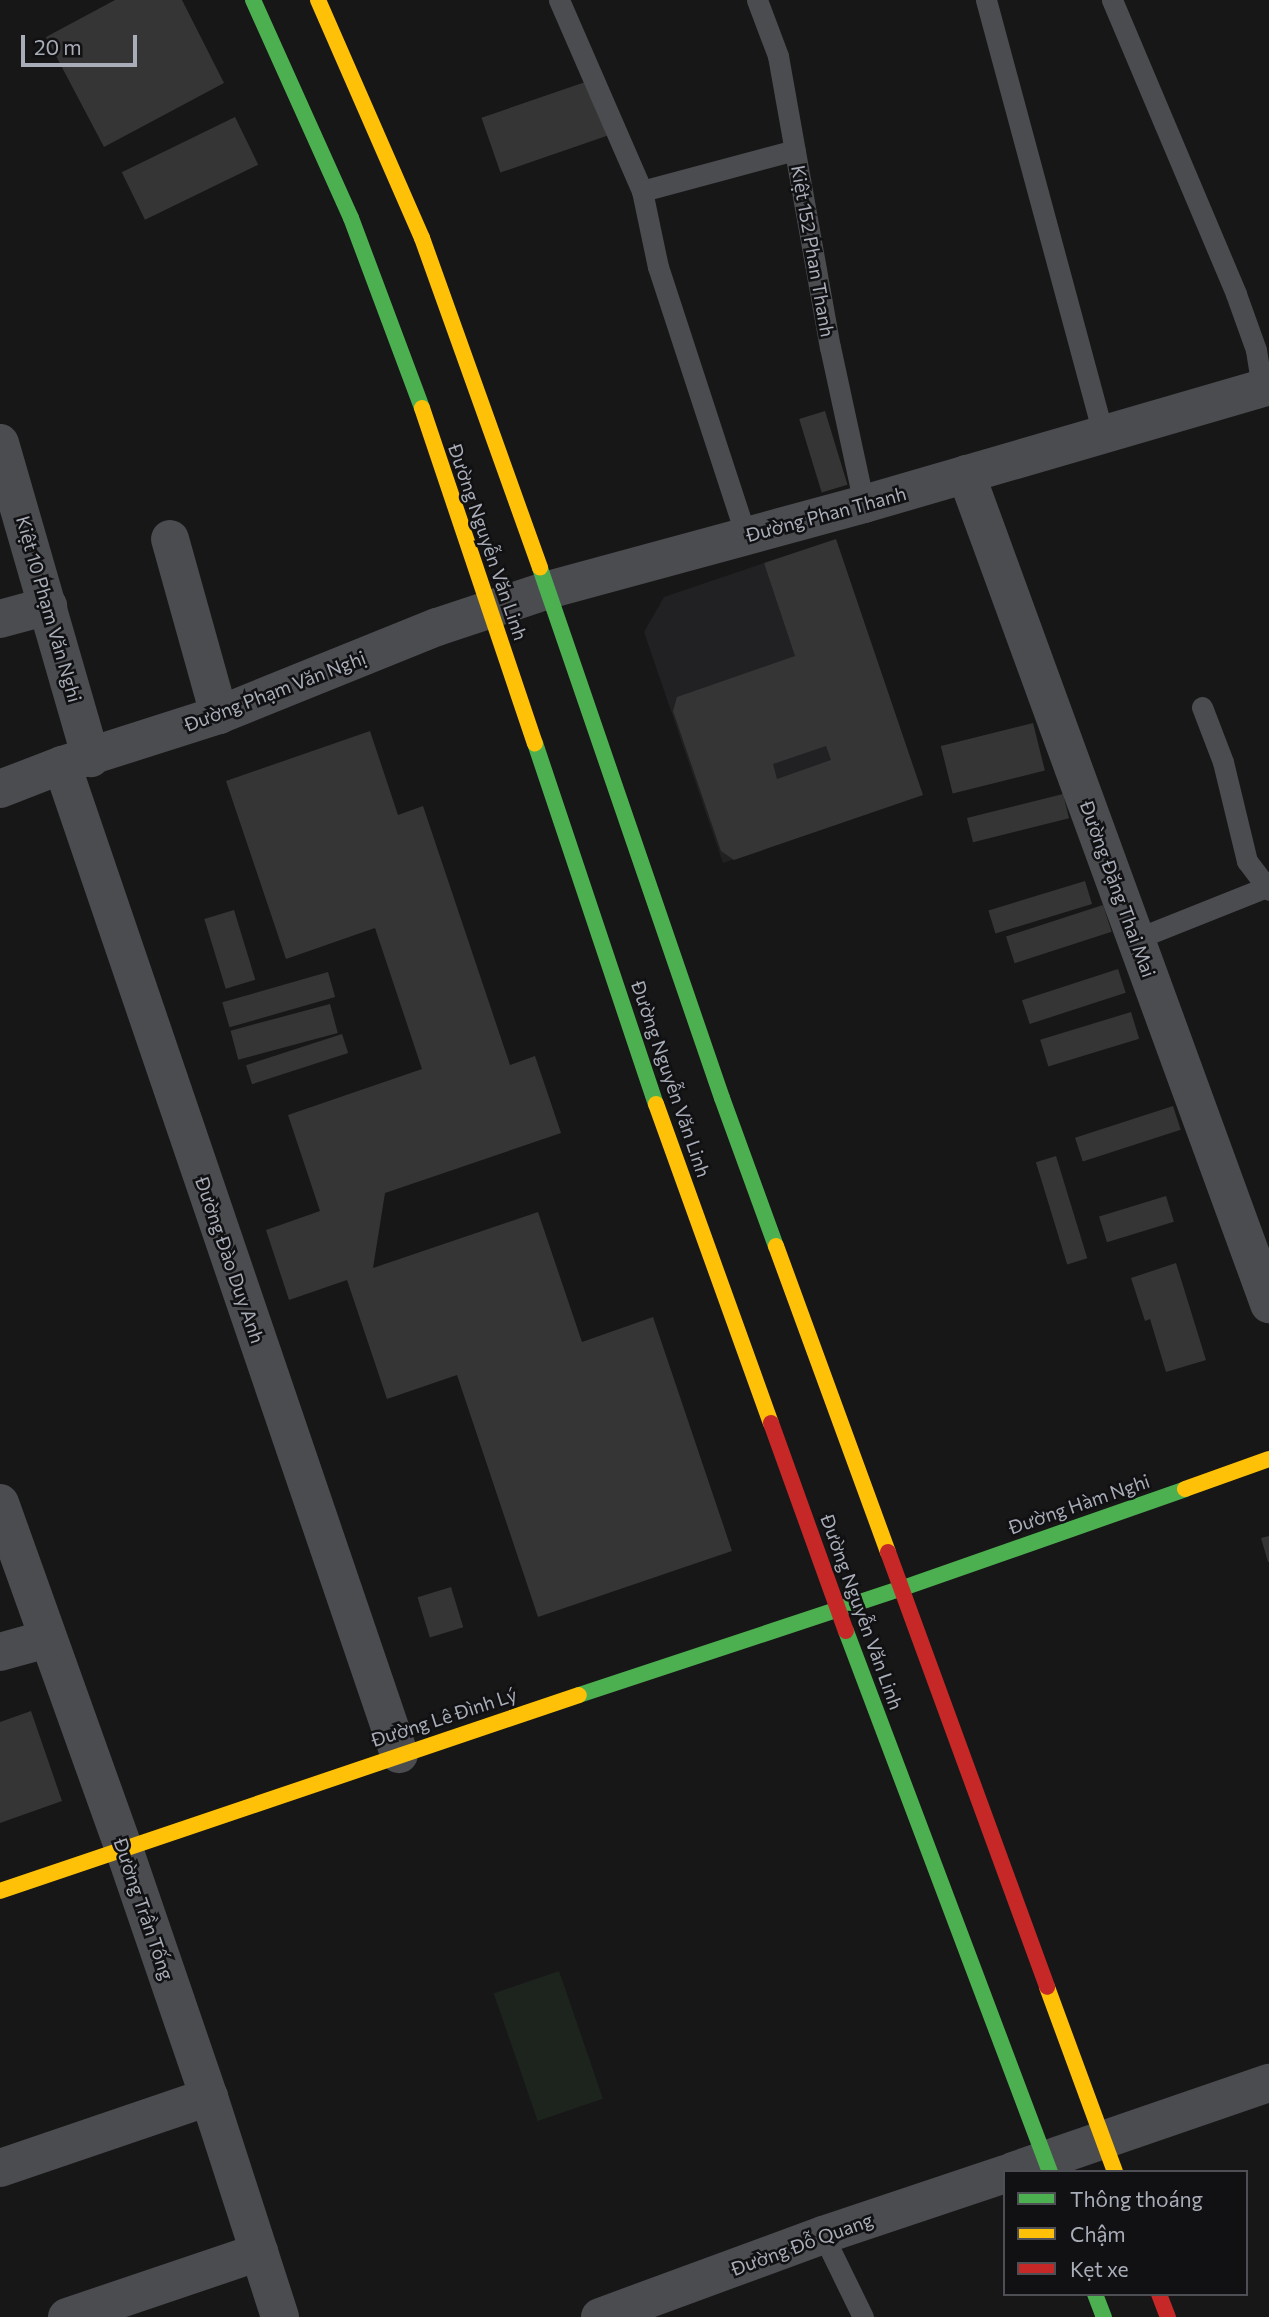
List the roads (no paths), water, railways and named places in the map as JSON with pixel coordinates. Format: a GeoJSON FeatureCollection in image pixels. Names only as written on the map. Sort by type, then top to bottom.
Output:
{"type":"FeatureCollection","features":[{"type":"Feature","properties":{"kind":"main road","name":"Đường Nguyễn Văn Linh"},"geometry":{"type":"LineString","coordinates":[[253,0],[351,218],[415,389],[662,1121],[1036,2168]]}},
{"type":"Feature","properties":{"kind":"main road","name":"Đường Nguyễn Văn Linh"},"geometry":{"type":"LineString","coordinates":[[318,0],[422,238],[548,590],[722,1098],[1109,2155]]}},
{"type":"Feature","properties":{"kind":"main road","name":"Đường Hàm Nghi"},"geometry":{"type":"LineString","coordinates":[[903,1588],[1269,1459]]}},
{"type":"Feature","properties":{"kind":"main road","name":"Đường Lê Đình Lý"},"geometry":{"type":"LineString","coordinates":[[0,1891],[399,1754],[903,1588]]}},
{"type":"Feature","properties":{"kind":"main road"},"geometry":{"type":"LineString","coordinates":[[1096,2296],[1104,2317]]}},
{"type":"Feature","properties":{"kind":"main road"},"geometry":{"type":"LineString","coordinates":[[1161,2296],[1168,2317]]}},
{"type":"Feature","properties":{"kind":"street","name":"Đường Phan Thanh"},"geometry":{"type":"LineString","coordinates":[[548,590],[967,474],[1266,387]]}},
{"type":"Feature","properties":{"kind":"street","name":"Kiệt 10 Phạm Văn Nghi"},"geometry":{"type":"LineString","coordinates":[[2,455],[48,606],[76,762]]}},
{"type":"Feature","properties":{"kind":"street","name":"Đường Đặng Thai Mai"},"geometry":{"type":"LineString","coordinates":[[967,474],[1269,1304]]}},
{"type":"Feature","properties":{"kind":"street"},"geometry":{"type":"LineString","coordinates":[[170,540],[219,715]]}},
{"type":"Feature","properties":{"kind":"street","name":"Đường Phạm Văn Nghị"},"geometry":{"type":"LineString","coordinates":[[0,789],[219,715],[489,609],[548,590]]}},
{"type":"Feature","properties":{"kind":"street"},"geometry":{"type":"LineString","coordinates":[[0,619],[48,606]]}},
{"type":"Feature","properties":{"kind":"street","name":"Đường Đào Duy Anh"},"geometry":{"type":"LineString","coordinates":[[76,762],[399,1754]]}},
{"type":"Feature","properties":{"kind":"street","name":"Đường Trần Tống"},"geometry":{"type":"LineString","coordinates":[[0,1503],[8,1558],[47,1639],[124,1849],[209,2097],[280,2317]]}},
{"type":"Feature","properties":{"kind":"street"},"geometry":{"type":"LineString","coordinates":[[0,1652],[47,1639]]}},
{"type":"Feature","properties":{"kind":"street"},"geometry":{"type":"LineString","coordinates":[[1036,2168],[1109,2155],[1269,2083]]}},
{"type":"Feature","properties":{"kind":"street"},"geometry":{"type":"LineString","coordinates":[[0,2168],[209,2097]]}},
{"type":"Feature","properties":{"kind":"street","name":"Đường Đỗ Quang"},"geometry":{"type":"LineString","coordinates":[[600,2317],[823,2235],[1003,2175]]}},
{"type":"Feature","properties":{"kind":"street"},"geometry":{"type":"LineString","coordinates":[[67,2317],[259,2252]]}},
{"type":"Feature","properties":{"kind":"lane"},"geometry":{"type":"LineString","coordinates":[[559,0],[642,191],[658,267],[746,536]]}},
{"type":"Feature","properties":{"kind":"lane","name":"Kiệt 152 Phan Thanh"},"geometry":{"type":"LineString","coordinates":[[757,0],[778,57],[830,347],[864,503]]}},
{"type":"Feature","properties":{"kind":"lane"},"geometry":{"type":"LineString","coordinates":[[986,0],[1103,433]]}},
{"type":"Feature","properties":{"kind":"lane","name":"Đường Phan Thanh"},"geometry":{"type":"LineString","coordinates":[[1112,0],[1231,282],[1256,350],[1266,387]]}},
{"type":"Feature","properties":{"kind":"lane"},"geometry":{"type":"LineString","coordinates":[[642,191],[795,150]]}},
{"type":"Feature","properties":{"kind":"lane"},"geometry":{"type":"LineString","coordinates":[[1136,939],[1269,887],[1247,861],[1223,762],[1202,707]]}},
{"type":"Feature","properties":{"kind":"lane"},"geometry":{"type":"LineString","coordinates":[[823,2235],[863,2317]]}}]}
